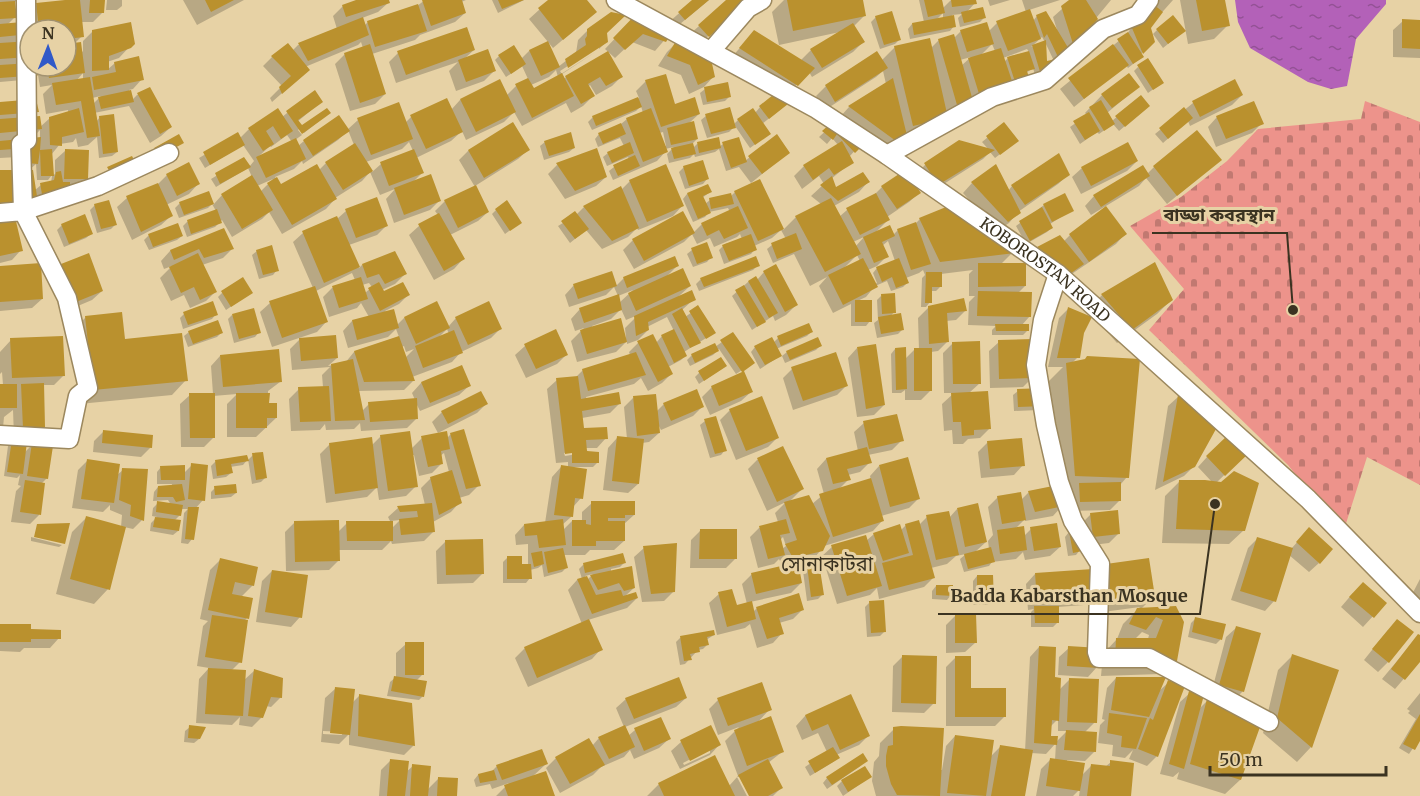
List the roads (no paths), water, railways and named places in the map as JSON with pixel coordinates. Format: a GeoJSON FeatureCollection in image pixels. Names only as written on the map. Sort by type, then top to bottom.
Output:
{"type":"FeatureCollection","features":[{"type":"Feature","properties":{"kind":"street"},"geometry":{"type":"LineString","coordinates":[[0,435],[69,439],[78,396],[88,388],[67,298],[23,211],[21,144],[27,140],[26,0]]}},
{"type":"Feature","properties":{"kind":"street","name":"KOBOROSTAN ROAD"},"geometry":{"type":"LineString","coordinates":[[616,0],[815,108],[1058,274],[1308,499],[1420,613]]}},
{"type":"Feature","properties":{"kind":"street"},"geometry":{"type":"LineString","coordinates":[[711,51],[748,8],[762,0]]}},
{"type":"Feature","properties":{"kind":"street"},"geometry":{"type":"LineString","coordinates":[[886,155],[992,98],[1046,80],[1103,29],[1138,15],[1149,0]]}},
{"type":"Feature","properties":{"kind":"street"},"geometry":{"type":"LineString","coordinates":[[0,213],[23,211],[98,186],[169,153]]}},
{"type":"Feature","properties":{"kind":"street"},"geometry":{"type":"LineString","coordinates":[[1058,274],[1043,320],[1036,364],[1046,425],[1059,482],[1073,520],[1100,564],[1097,652],[1099,658],[1149,658],[1269,722]]}},
{"type":"Feature","properties":{"kind":"water"},"geometry":{"type":"Polygon","coordinates":[[[1235,0],[1386,0],[1386,4],[1356,39],[1347,86],[1331,89],[1308,82],[1250,48],[1238,22],[1235,0]]]}},
{"type":"Feature","properties":{"kind":"place","name":"বাড্ডা কবরস্থান"},"geometry":{"type":"Point","coordinates":[1293,310]}},
{"type":"Feature","properties":{"kind":"place","name":"Badda Kabarsthan Mosque"},"geometry":{"type":"Point","coordinates":[1215,504]}},
{"type":"Feature","properties":{"kind":"district","name":"সোনাকাটরা"},"geometry":{"type":"Point","coordinates":[827,563]}}]}
